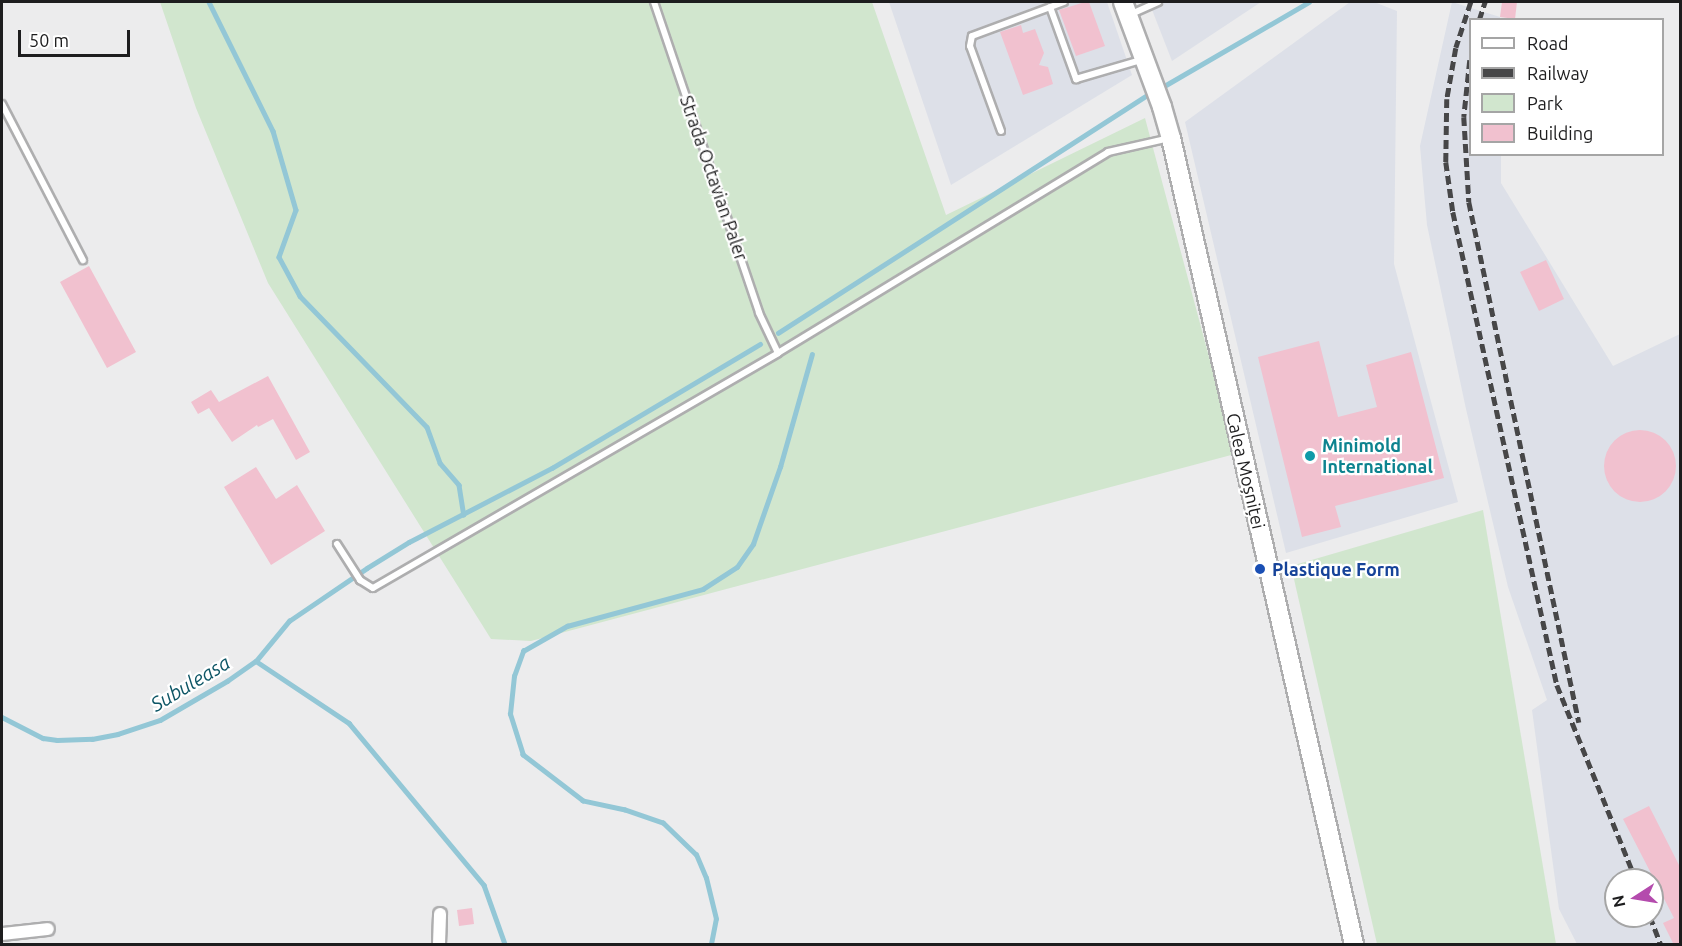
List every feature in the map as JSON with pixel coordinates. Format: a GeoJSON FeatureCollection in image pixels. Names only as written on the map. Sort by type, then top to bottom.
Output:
{"type":"FeatureCollection","features":[{"type":"Feature","properties":{"kind":"street","name":"Calea Moșniței"},"geometry":{"type":"LineString","coordinates":[[1126,8],[1171,138],[1354,945]]}},
{"type":"Feature","properties":{"kind":"street"},"geometry":{"type":"LineString","coordinates":[[439,945],[440,914]]}},
{"type":"Feature","properties":{"kind":"street"},"geometry":{"type":"LineString","coordinates":[[2,934],[48,929]]}},
{"type":"Feature","properties":{"kind":"lane","name":"Strada Octavian Paler"},"geometry":{"type":"LineString","coordinates":[[654,2],[759,314],[778,353]]}},
{"type":"Feature","properties":{"kind":"lane"},"geometry":{"type":"LineString","coordinates":[[1001,131],[970,41],[972,36],[1064,2]]}},
{"type":"Feature","properties":{"kind":"lane"},"geometry":{"type":"LineString","coordinates":[[1126,8],[1158,2]]}},
{"type":"Feature","properties":{"kind":"lane"},"geometry":{"type":"LineString","coordinates":[[1050,7],[1076,79],[1148,68]]}},
{"type":"Feature","properties":{"kind":"lane"},"geometry":{"type":"LineString","coordinates":[[2,104],[83,260]]}},
{"type":"Feature","properties":{"kind":"lane"},"geometry":{"type":"LineString","coordinates":[[337,544],[360,580],[373,588],[778,353],[1108,152],[1171,138]]}},
{"type":"Feature","properties":{"kind":"shaded area"},"geometry":{"type":"Polygon","coordinates":[[[889,2],[1107,2],[1132,75],[951,185],[889,2]]]}},
{"type":"Feature","properties":{"kind":"shaded area"},"geometry":{"type":"Polygon","coordinates":[[[1149,2],[1261,2],[1172,61],[1149,2]]]}},
{"type":"Feature","properties":{"kind":"shaded area"},"geometry":{"type":"Polygon","coordinates":[[[1350,2],[1374,2],[1397,11],[1394,264],[1458,502],[1286,553],[1185,122],[1350,2]]]}},
{"type":"Feature","properties":{"kind":"shaded area"},"geometry":{"type":"Polygon","coordinates":[[[1452,2],[1500,17],[1469,18],[1469,156],[1501,156],[1501,183],[1613,366],[1680,334],[1680,944],[1577,944],[1559,909],[1532,710],[1547,700],[1508,587],[1466,409],[1427,225],[1420,146],[1452,2]]]}},
{"type":"Feature","properties":{"kind":"green space"},"geometry":{"type":"Polygon","coordinates":[[[160,2],[872,2],[946,215],[1145,118],[1235,454],[531,641],[491,639],[268,283],[196,108],[160,2]]]}},
{"type":"Feature","properties":{"kind":"green space"},"geometry":{"type":"Polygon","coordinates":[[[1483,510],[1556,944],[1377,944],[1291,566],[1483,510]]]}},
{"type":"Feature","properties":{"kind":"building"},"geometry":{"type":"Polygon","coordinates":[[[1089,2],[1105,46],[1076,56],[1059,10],[1089,2]]]}},
{"type":"Feature","properties":{"kind":"building"},"geometry":{"type":"Polygon","coordinates":[[[1502,2],[1517,2],[1515,18],[1500,17],[1502,2]]]}},
{"type":"Feature","properties":{"kind":"building"},"geometry":{"type":"Polygon","coordinates":[[[1021,25],[1023,33],[1035,29],[1044,53],[1039,65],[1048,67],[1053,84],[1023,95],[1000,32],[1021,25]]]}},
{"type":"Feature","properties":{"kind":"building"},"geometry":{"type":"Polygon","coordinates":[[[1546,260],[1564,299],[1539,311],[1520,272],[1546,260]]]}},
{"type":"Feature","properties":{"kind":"building"},"geometry":{"type":"Polygon","coordinates":[[[89,266],[136,352],[107,368],[60,282],[89,266]]]}},
{"type":"Feature","properties":{"kind":"building"},"geometry":{"type":"Polygon","coordinates":[[[1319,341],[1338,417],[1377,407],[1366,365],[1411,352],[1444,478],[1335,506],[1341,527],[1302,537],[1258,357],[1319,341]]]}},
{"type":"Feature","properties":{"kind":"building"},"geometry":{"type":"Polygon","coordinates":[[[268,376],[310,452],[296,460],[273,419],[258,427],[257,425],[232,442],[209,408],[198,414],[191,402],[211,390],[219,402],[268,376]]]}},
{"type":"Feature","properties":{"kind":"building"},"geometry":{"type":"Polygon","coordinates":[[[1640,430],[1660,436],[1670,446],[1676,466],[1670,486],[1660,496],[1640,502],[1620,496],[1610,486],[1604,466],[1610,446],[1620,436],[1640,430]]]}},
{"type":"Feature","properties":{"kind":"building"},"geometry":{"type":"Polygon","coordinates":[[[256,467],[276,499],[297,485],[325,531],[271,565],[224,487],[256,467]]]}},
{"type":"Feature","properties":{"kind":"building"},"geometry":{"type":"Polygon","coordinates":[[[1649,806],[1680,867],[1680,945],[1674,945],[1664,925],[1664,923],[1674,918],[1664,899],[1664,868],[1648,868],[1623,819],[1649,806]]]}},
{"type":"Feature","properties":{"kind":"building"},"geometry":{"type":"Polygon","coordinates":[[[472,908],[474,924],[459,926],[457,910],[472,908]]]}},
{"type":"Feature","properties":{"kind":"waterway"},"geometry":{"type":"LineString","coordinates":[[209,2],[273,131],[296,210],[279,257],[300,296],[427,427],[440,463],[459,485],[464,515]]}},
{"type":"Feature","properties":{"kind":"waterway"},"geometry":{"type":"LineString","coordinates":[[1159,89],[1309,2]]}},
{"type":"Feature","properties":{"kind":"waterway"},"geometry":{"type":"LineString","coordinates":[[778,333],[1151,93]]}},
{"type":"Feature","properties":{"kind":"waterway","name":"Subuleasa"},"geometry":{"type":"LineString","coordinates":[[2,717],[43,738],[57,740],[92,739],[118,734],[160,720],[227,681],[256,661],[289,621],[367,568],[409,542],[552,468],[760,344]]}},
{"type":"Feature","properties":{"kind":"waterway"},"geometry":{"type":"LineString","coordinates":[[711,944],[716,919],[706,878],[696,855],[663,823],[625,810],[583,801],[523,755],[510,714],[514,676],[523,651],[567,626],[703,589],[737,567],[753,544],[780,467],[812,354]]}},
{"type":"Feature","properties":{"kind":"waterway"},"geometry":{"type":"LineString","coordinates":[[256,661],[349,723],[484,885],[505,944]]}},
{"type":"Feature","properties":{"kind":"railway"},"geometry":{"type":"LineString","coordinates":[[1471,2],[1456,48],[1447,99],[1446,162],[1453,212],[1557,685],[1631,868]]}},
{"type":"Feature","properties":{"kind":"railway"},"geometry":{"type":"LineString","coordinates":[[1480,18],[1485,2]]}},
{"type":"Feature","properties":{"kind":"railway"},"geometry":{"type":"LineString","coordinates":[[1469,70],[1464,117],[1469,202],[1579,722]]}},
{"type":"Feature","properties":{"kind":"railway"},"geometry":{"type":"LineString","coordinates":[[1655,928],[1661,944]]}},
{"type":"Feature","properties":{"kind":"place","name":"Minimold International"},"geometry":{"type":"Point","coordinates":[1310,456]}},
{"type":"Feature","properties":{"kind":"place","name":"Plastique Form"},"geometry":{"type":"Point","coordinates":[1260,569]}}]}
